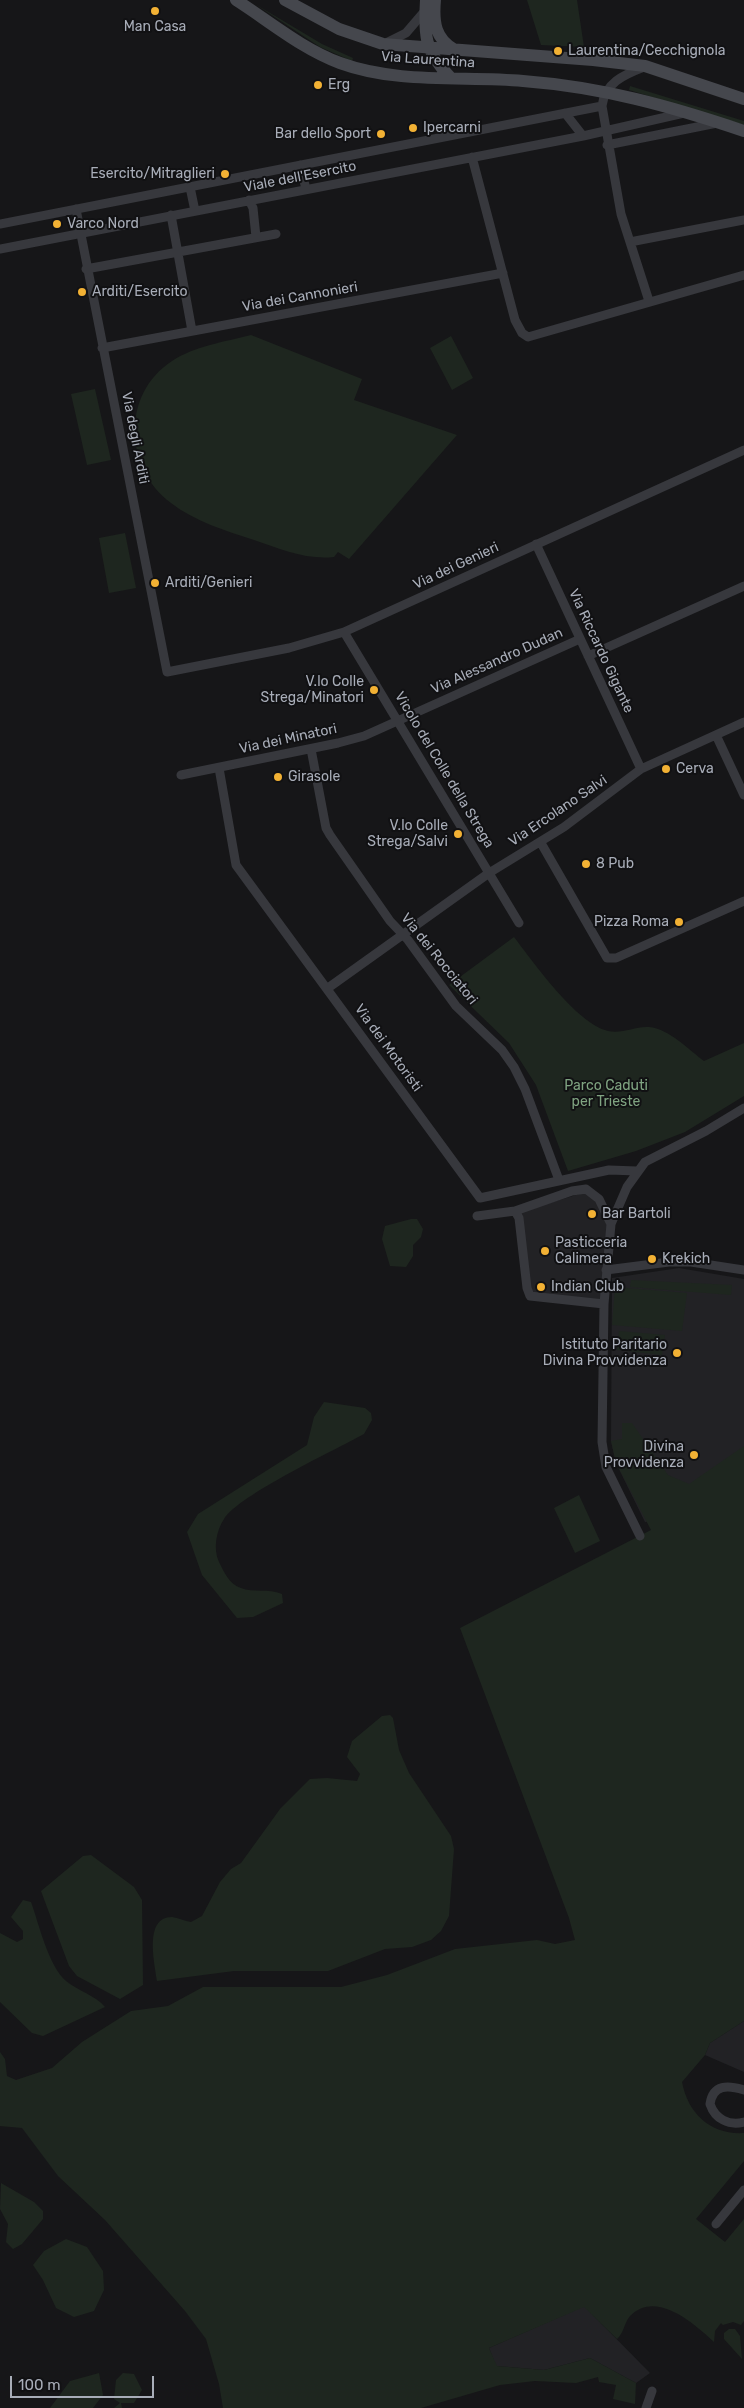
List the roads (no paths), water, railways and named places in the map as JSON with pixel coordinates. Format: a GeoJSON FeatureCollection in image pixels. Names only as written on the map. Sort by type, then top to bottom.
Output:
{"type":"FeatureCollection","features":[{"type":"Feature","properties":{"kind":"main road","name":"Via Laurentina"},"geometry":{"type":"LineString","coordinates":[[236,0],[318,52],[341,64],[386,74],[521,80],[606,91],[687,112],[744,131]]}},
{"type":"Feature","properties":{"kind":"main road","name":"Via Laurentina"},"geometry":{"type":"LineString","coordinates":[[285,0],[347,32],[383,44],[457,52],[593,60],[645,66],[744,99]]}},
{"type":"Feature","properties":{"kind":"main road"},"geometry":{"type":"LineString","coordinates":[[435,0],[434,21],[437,33],[444,43],[457,52]]}},
{"type":"Feature","properties":{"kind":"main road"},"geometry":{"type":"LineString","coordinates":[[425,6],[424,29],[430,49],[450,77]]}},
{"type":"Feature","properties":{"kind":"street"},"geometry":{"type":"LineString","coordinates":[[383,44],[406,33],[425,6]]}},
{"type":"Feature","properties":{"kind":"street"},"geometry":{"type":"LineString","coordinates":[[645,66],[622,76],[606,91],[602,106],[604,130],[619,206],[649,301]]}},
{"type":"Feature","properties":{"kind":"street","name":"Viale dell'Esercito"},"geometry":{"type":"LineString","coordinates":[[0,224],[602,106]]}},
{"type":"Feature","properties":{"kind":"street","name":"Viale dell'Esercito"},"geometry":{"type":"LineString","coordinates":[[0,249],[583,136],[687,112]]}},
{"type":"Feature","properties":{"kind":"street"},"geometry":{"type":"LineString","coordinates":[[565,113],[583,136]]}},
{"type":"Feature","properties":{"kind":"street"},"geometry":{"type":"LineString","coordinates":[[607,145],[719,122]]}},
{"type":"Feature","properties":{"kind":"street"},"geometry":{"type":"LineString","coordinates":[[472,157],[515,320],[522,333],[528,337],[744,275]]}},
{"type":"Feature","properties":{"kind":"street"},"geometry":{"type":"LineString","coordinates":[[300,165],[306,189]]}},
{"type":"Feature","properties":{"kind":"street"},"geometry":{"type":"LineString","coordinates":[[190,187],[195,211]]}},
{"type":"Feature","properties":{"kind":"street"},"geometry":{"type":"LineString","coordinates":[[249,200],[253,208],[256,237]]}},
{"type":"Feature","properties":{"kind":"street","name":"Via degli Arditi"},"geometry":{"type":"LineString","coordinates":[[76,209],[86,269],[167,672]]}},
{"type":"Feature","properties":{"kind":"street"},"geometry":{"type":"LineString","coordinates":[[171,216],[192,331]]}},
{"type":"Feature","properties":{"kind":"street"},"geometry":{"type":"LineString","coordinates":[[630,242],[744,220]]}},
{"type":"Feature","properties":{"kind":"street"},"geometry":{"type":"LineString","coordinates":[[86,269],[276,234]]}},
{"type":"Feature","properties":{"kind":"street","name":"Via dei Cannonieri"},"geometry":{"type":"LineString","coordinates":[[102,348],[503,273]]}},
{"type":"Feature","properties":{"kind":"street","name":"Via dei Genieri"},"geometry":{"type":"LineString","coordinates":[[167,672],[289,648],[344,632],[744,450]]}},
{"type":"Feature","properties":{"kind":"street","name":"Via Riccardo Gigante"},"geometry":{"type":"LineString","coordinates":[[536,544],[641,769]]}},
{"type":"Feature","properties":{"kind":"street"},"geometry":{"type":"LineString","coordinates":[[588,656],[744,586]]}},
{"type":"Feature","properties":{"kind":"street","name":"Vicolo del Colle della Strega"},"geometry":{"type":"LineString","coordinates":[[344,632],[519,923]]}},
{"type":"Feature","properties":{"kind":"street","name":"Via Alessandro Dudan"},"geometry":{"type":"LineString","coordinates":[[398,720],[580,639]]}},
{"type":"Feature","properties":{"kind":"street","name":"Via dei Minatori"},"geometry":{"type":"LineString","coordinates":[[181,776],[359,738],[398,720]]}},
{"type":"Feature","properties":{"kind":"street","name":"Via Ercolano Salvi"},"geometry":{"type":"LineString","coordinates":[[328,988],[489,873],[541,843],[641,769],[744,722]]}},
{"type":"Feature","properties":{"kind":"street"},"geometry":{"type":"LineString","coordinates":[[716,735],[744,795]]}},
{"type":"Feature","properties":{"kind":"street","name":"Via dei Rocciatori"},"geometry":{"type":"LineString","coordinates":[[311,749],[326,828],[390,921],[402,936],[408,940],[456,1006],[502,1050],[514,1067],[525,1089],[559,1180]]}},
{"type":"Feature","properties":{"kind":"street","name":"Via dei Motoristi"},"geometry":{"type":"LineString","coordinates":[[219,768],[236,866],[328,988],[480,1198],[609,1170],[637,1171]]}},
{"type":"Feature","properties":{"kind":"street"},"geometry":{"type":"LineString","coordinates":[[541,843],[607,958],[616,958],[744,901]]}},
{"type":"Feature","properties":{"kind":"street"},"geometry":{"type":"LineString","coordinates":[[640,1536],[606,1468],[602,1442],[604,1304],[611,1224],[614,1213],[637,1171],[657,1154],[706,1131],[744,1108]]}},
{"type":"Feature","properties":{"kind":"street"},"geometry":{"type":"LineString","coordinates":[[478,1216],[515,1211],[572,1191],[586,1189],[599,1198],[611,1224]]}},
{"type":"Feature","properties":{"kind":"street"},"geometry":{"type":"LineString","coordinates":[[515,1211],[519,1218],[527,1288],[530,1296],[604,1304]]}},
{"type":"Feature","properties":{"kind":"street"},"geometry":{"type":"LineString","coordinates":[[606,1270],[669,1262],[691,1262],[744,1270]]}},
{"type":"Feature","properties":{"kind":"street"},"geometry":{"type":"LineString","coordinates":[[744,2090],[732,2086],[718,2088],[713,2092],[710,2104],[716,2116],[733,2124],[744,2122]]}},
{"type":"Feature","properties":{"kind":"street"},"geometry":{"type":"LineString","coordinates":[[716,2224],[744,2190]]}},
{"type":"Feature","properties":{"kind":"street"},"geometry":{"type":"LineString","coordinates":[[646,2408],[652,2391]]}},
{"type":"Feature","properties":{"kind":"place","name":"Man Casa"},"geometry":{"type":"Point","coordinates":[155,11]}},
{"type":"Feature","properties":{"kind":"place","name":"Laurentina/Cecchignola"},"geometry":{"type":"Point","coordinates":[558,51]}},
{"type":"Feature","properties":{"kind":"place","name":"Erg"},"geometry":{"type":"Point","coordinates":[318,85]}},
{"type":"Feature","properties":{"kind":"place","name":"Ipercarni"},"geometry":{"type":"Point","coordinates":[413,128]}},
{"type":"Feature","properties":{"kind":"place","name":"Bar dello Sport"},"geometry":{"type":"Point","coordinates":[381,134]}},
{"type":"Feature","properties":{"kind":"place","name":"Esercito/Mitraglieri"},"geometry":{"type":"Point","coordinates":[225,174]}},
{"type":"Feature","properties":{"kind":"place","name":"Varco Nord"},"geometry":{"type":"Point","coordinates":[57,224]}},
{"type":"Feature","properties":{"kind":"place","name":"Arditi/Esercito"},"geometry":{"type":"Point","coordinates":[82,292]}},
{"type":"Feature","properties":{"kind":"place","name":"Arditi/Genieri"},"geometry":{"type":"Point","coordinates":[155,583]}},
{"type":"Feature","properties":{"kind":"place","name":"V.lo Colle Strega/Minatori"},"geometry":{"type":"Point","coordinates":[374,690]}},
{"type":"Feature","properties":{"kind":"place","name":"Cerva"},"geometry":{"type":"Point","coordinates":[666,769]}},
{"type":"Feature","properties":{"kind":"place","name":"Girasole"},"geometry":{"type":"Point","coordinates":[278,777]}},
{"type":"Feature","properties":{"kind":"place","name":"V.lo Colle Strega/Salvi"},"geometry":{"type":"Point","coordinates":[458,834]}},
{"type":"Feature","properties":{"kind":"place","name":"8 Pub"},"geometry":{"type":"Point","coordinates":[586,864]}},
{"type":"Feature","properties":{"kind":"place","name":"Pizza Roma"},"geometry":{"type":"Point","coordinates":[679,922]}},
{"type":"Feature","properties":{"kind":"place","name":"Bar Bartoli"},"geometry":{"type":"Point","coordinates":[592,1214]}},
{"type":"Feature","properties":{"kind":"place","name":"Pasticceria Calimera"},"geometry":{"type":"Point","coordinates":[545,1251]}},
{"type":"Feature","properties":{"kind":"place","name":"Krekich"},"geometry":{"type":"Point","coordinates":[652,1259]}},
{"type":"Feature","properties":{"kind":"place","name":"Indian Club"},"geometry":{"type":"Point","coordinates":[541,1287]}},
{"type":"Feature","properties":{"kind":"place","name":"Istituto Paritario Divina Provvidenza"},"geometry":{"type":"Point","coordinates":[677,1353]}},
{"type":"Feature","properties":{"kind":"place","name":"Divina Provvidenza"},"geometry":{"type":"Point","coordinates":[694,1455]}},
{"type":"Feature","properties":{"kind":"park label","name":"Parco Caduti per Trieste"},"geometry":{"type":"Point","coordinates":[606,1094]}}]}
